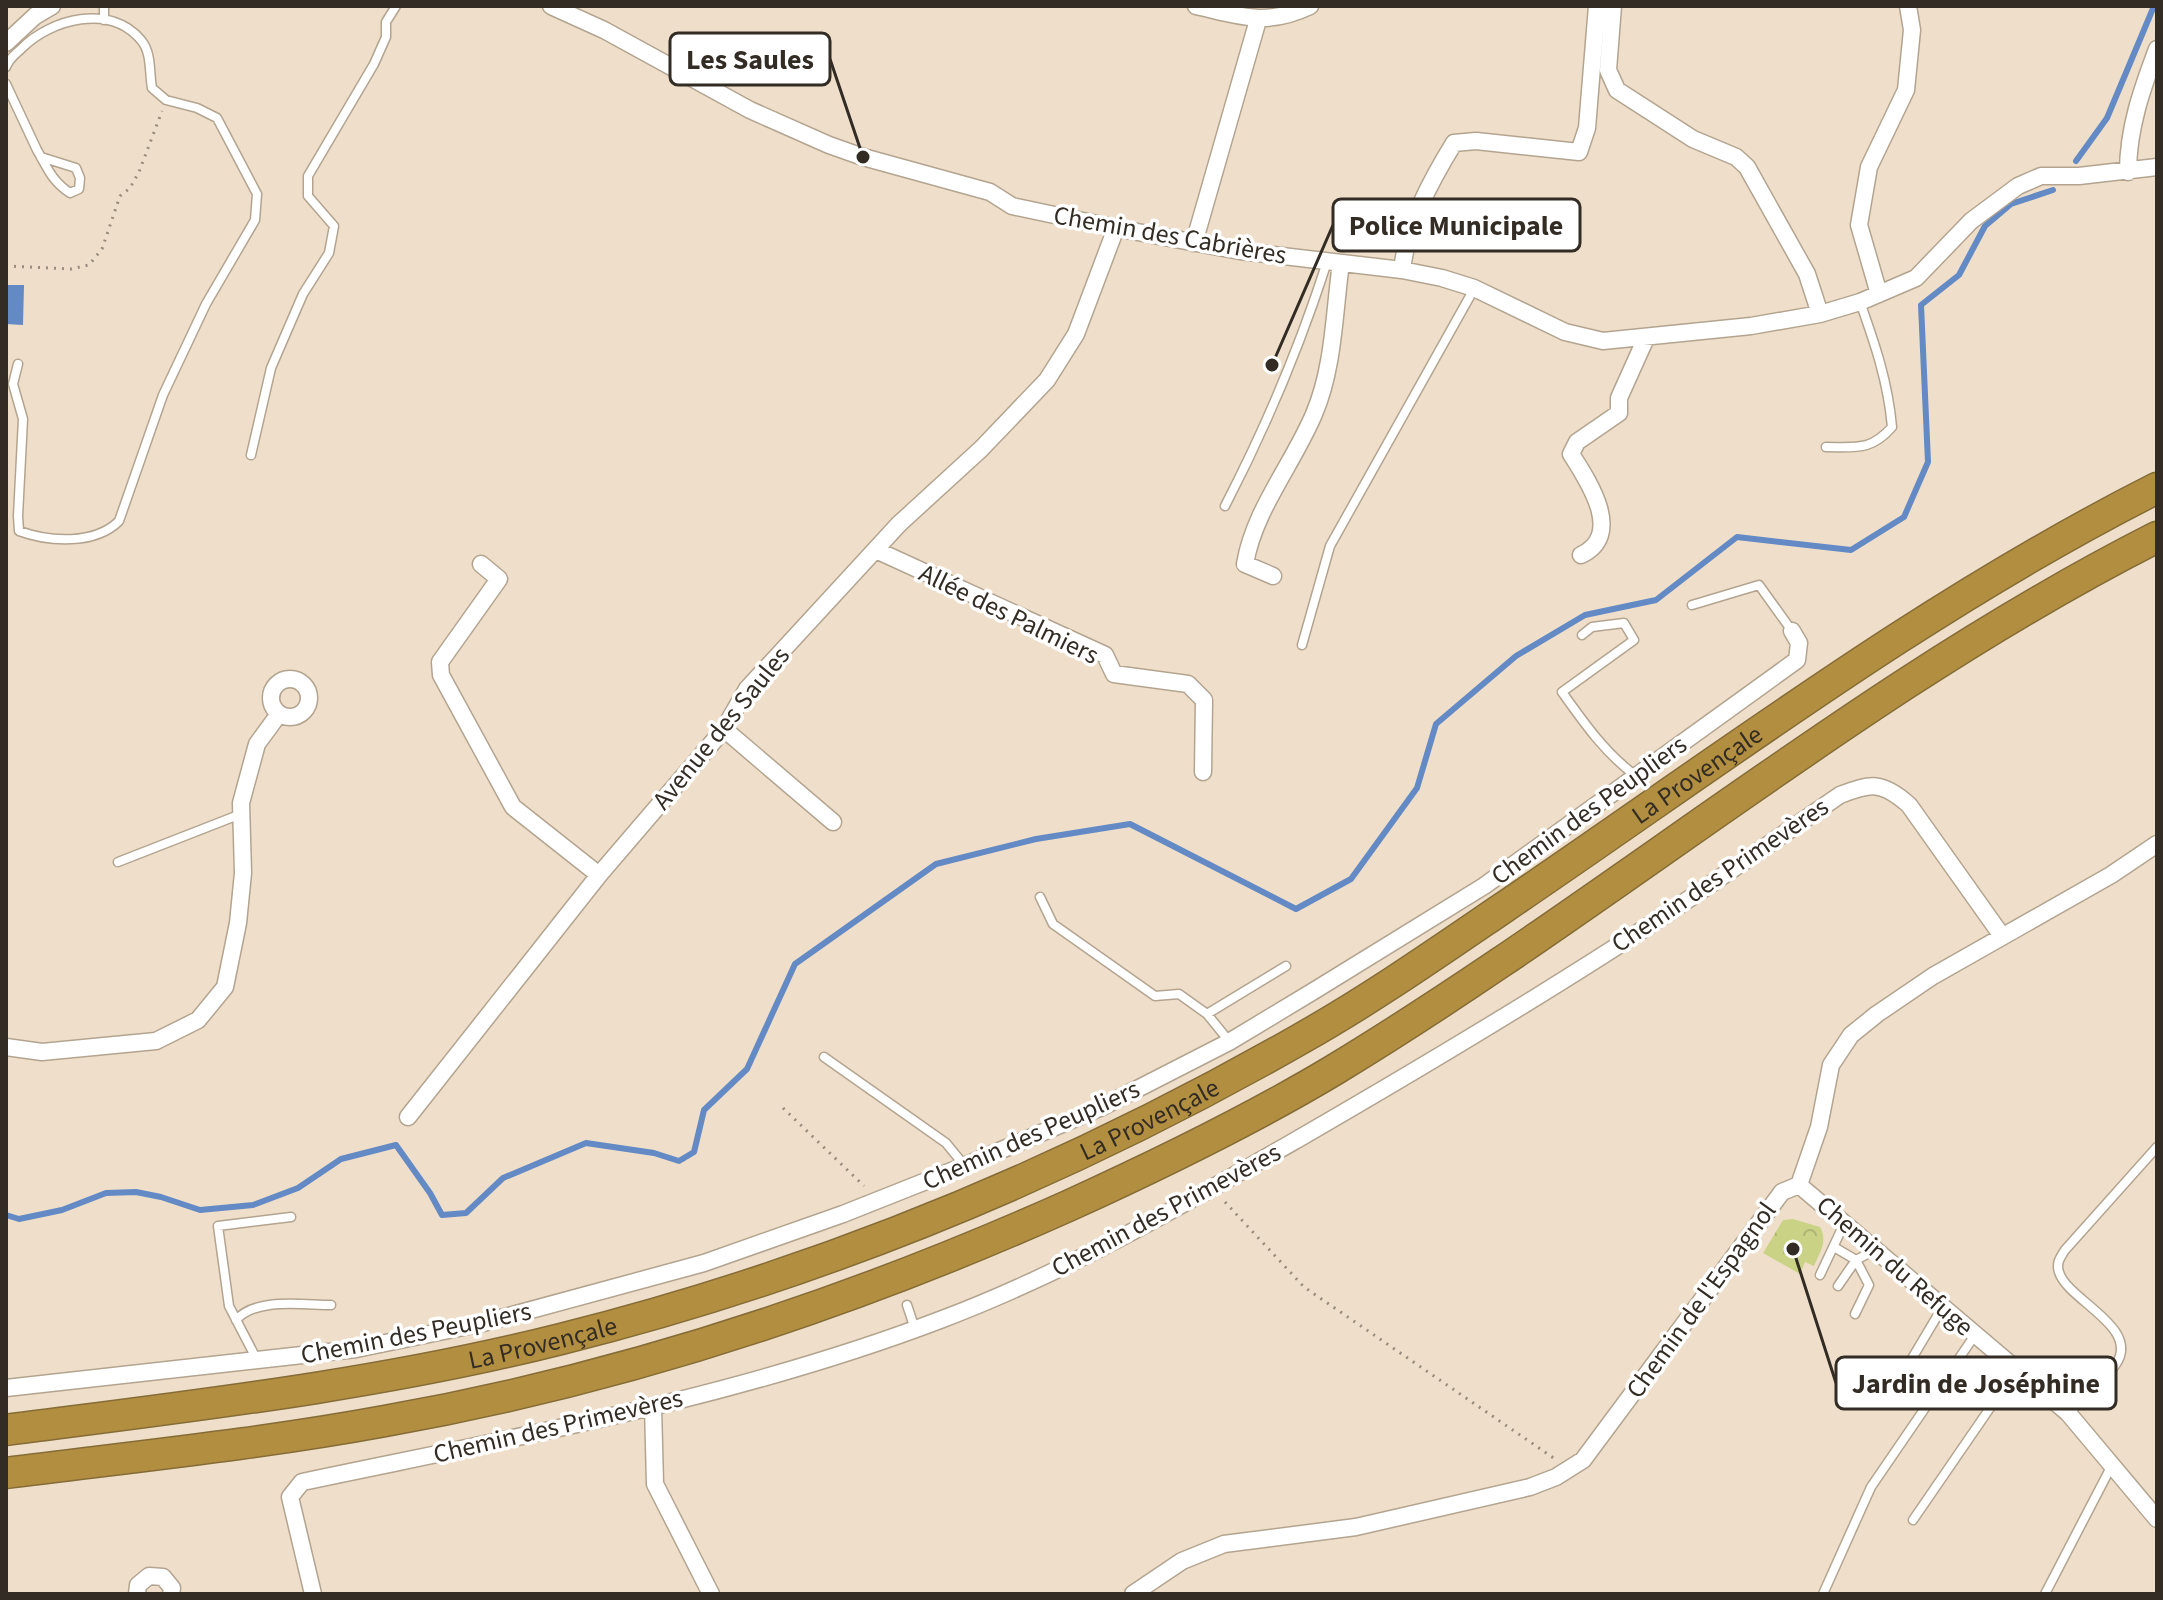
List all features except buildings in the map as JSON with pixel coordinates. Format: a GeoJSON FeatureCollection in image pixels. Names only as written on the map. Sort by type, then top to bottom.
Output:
{"type":"FeatureCollection","features":[{"type":"Feature","properties":{"kind":"highway","name":"La Provençale"},"geometry":{"type":"LineString","coordinates":[[6,1430],[312,1389],[558,1340],[754,1283],[930,1221],[1174,1108],[1306,1036],[1430,958],[1930,617],[2024,559],[2157,488]]}},
{"type":"Feature","properties":{"kind":"highway","name":"La Provençale"},"geometry":{"type":"LineString","coordinates":[[6,1473],[287,1437],[493,1400],[611,1371],[739,1334],[969,1250],[1202,1142],[1329,1073],[1451,997],[1934,666],[2061,589],[2157,537]]}},
{"type":"Feature","properties":{"kind":"street","name":"Chemin des Cabrières"},"geometry":{"type":"LineString","coordinates":[[551,6],[604,30],[750,110],[829,145],[990,192],[1012,206],[1194,243],[1442,278],[1474,288],[1565,332],[1603,341],[1751,326],[1820,314],[1860,302],[1916,278],[1971,221],[2018,186],[2041,176],[2128,172],[2157,167]]}},
{"type":"Feature","properties":{"kind":"street"},"geometry":{"type":"LineString","coordinates":[[1196,6],[1258,20],[1292,15],[1310,6]]}},
{"type":"Feature","properties":{"kind":"street"},"geometry":{"type":"LineString","coordinates":[[1402,270],[1405,241],[1439,167],[1454,143],[1476,141],[1579,152],[1587,128],[1597,6]]}},
{"type":"Feature","properties":{"kind":"street"},"geometry":{"type":"LineString","coordinates":[[1613,6],[1608,70],[1617,90],[1693,139],[1736,157],[1747,167],[1807,274],[1820,314]]}},
{"type":"Feature","properties":{"kind":"street"},"geometry":{"type":"LineString","coordinates":[[1879,294],[1859,225],[1869,167],[1906,90],[1912,30],[1908,6]]}},
{"type":"Feature","properties":{"kind":"street"},"geometry":{"type":"LineString","coordinates":[[6,43],[44,8]]}},
{"type":"Feature","properties":{"kind":"street"},"geometry":{"type":"LineString","coordinates":[[1194,243],[1258,20]]}},
{"type":"Feature","properties":{"kind":"street"},"geometry":{"type":"LineString","coordinates":[[2128,172],[2137,102],[2157,49]]}},
{"type":"Feature","properties":{"kind":"street","name":"Avenue des Saules"},"geometry":{"type":"LineString","coordinates":[[408,1117],[599,875],[724,729],[747,689],[899,524],[981,449],[1047,380],[1076,334],[1116,228]]}},
{"type":"Feature","properties":{"kind":"street"},"geometry":{"type":"LineString","coordinates":[[1273,576],[1245,564],[1269,499],[1313,417],[1325,385],[1334,263]]}},
{"type":"Feature","properties":{"kind":"street"},"geometry":{"type":"LineString","coordinates":[[1581,555],[1594,549],[1601,537],[1600,517],[1594,490],[1571,454],[1577,442],[1619,413],[1619,398],[1646,338]]}},
{"type":"Feature","properties":{"kind":"street","name":"Allée des Palmiers"},"geometry":{"type":"LineString","coordinates":[[876,550],[1105,655],[1114,674],[1188,684],[1204,700],[1203,772]]}},
{"type":"Feature","properties":{"kind":"street"},"geometry":{"type":"LineString","coordinates":[[481,564],[499,579],[440,662],[441,675],[513,807],[599,875]]}},
{"type":"Feature","properties":{"kind":"street","name":"Chemin des Peupliers"},"geometry":{"type":"LineString","coordinates":[[6,1388],[257,1361],[397,1342],[561,1303],[704,1263],[878,1207],[1102,1107],[1229,1042],[1484,886],[1797,660],[1799,643],[1792,631]]}},
{"type":"Feature","properties":{"kind":"street"},"geometry":{"type":"LineString","coordinates":[[6,1047],[42,1052],[156,1041],[198,1020],[225,987],[238,923],[243,873],[241,803],[257,744],[279,714]]}},
{"type":"Feature","properties":{"kind":"street"},"geometry":{"type":"LineString","coordinates":[[724,729],[833,822]]}},
{"type":"Feature","properties":{"kind":"street","name":"Chemin des Primevères"},"geometry":{"type":"LineString","coordinates":[[313,1594],[290,1497],[302,1482],[653,1406],[825,1360],[915,1330],[1089,1254],[1430,1063],[1656,921],[1840,795],[1867,785],[1893,791],[1909,805],[2002,936]]}},
{"type":"Feature","properties":{"kind":"street","name":"Chemin de l'Espagnol"},"geometry":{"type":"LineString","coordinates":[[1133,1594],[1182,1561],[1224,1544],[1356,1527],[1530,1487],[1583,1460],[1782,1192],[1799,1185],[1819,1127],[1831,1065],[1851,1035],[1933,976],[2111,875],[2157,844]]}},
{"type":"Feature","properties":{"kind":"street","name":"Chemin du Refuge"},"geometry":{"type":"LineString","coordinates":[[1799,1185],[2068,1413],[2111,1467],[2155,1512]]}},
{"type":"Feature","properties":{"kind":"street"},"geometry":{"type":"LineString","coordinates":[[653,1406],[655,1484],[711,1594]]}},
{"type":"Feature","properties":{"kind":"street"},"geometry":{"type":"LineString","coordinates":[[137,1594],[138,1585],[149,1576],[163,1577],[172,1588],[171,1594]]}},
{"type":"Feature","properties":{"kind":"lane"},"geometry":{"type":"LineString","coordinates":[[104,6],[104,20]]}},
{"type":"Feature","properties":{"kind":"lane"},"geometry":{"type":"LineString","coordinates":[[251,455],[271,368],[303,294],[329,253],[334,226],[308,196],[308,176],[374,64],[386,37],[386,22],[396,6]]}},
{"type":"Feature","properties":{"kind":"lane"},"geometry":{"type":"LineString","coordinates":[[6,67],[29,40],[69,20],[104,20],[127,29],[141,40],[149,56],[152,88],[166,100],[197,108],[217,118],[257,194],[255,220],[206,304],[163,395],[119,521],[109,531],[89,537],[38,538],[19,531],[23,419],[13,384],[18,364]]}},
{"type":"Feature","properties":{"kind":"lane"},"geometry":{"type":"LineString","coordinates":[[6,84],[41,157],[54,182],[70,193],[79,189],[80,178],[76,168],[41,157]]}},
{"type":"Feature","properties":{"kind":"lane"},"geometry":{"type":"LineString","coordinates":[[1225,506],[1275,406],[1334,263]]}},
{"type":"Feature","properties":{"kind":"lane"},"geometry":{"type":"LineString","coordinates":[[1302,645],[1330,546],[1474,288]]}},
{"type":"Feature","properties":{"kind":"lane"},"geometry":{"type":"LineString","coordinates":[[1826,447],[1866,447],[1880,441],[1892,427],[1882,362],[1860,302]]}},
{"type":"Feature","properties":{"kind":"lane","name":"Chemin des Peupliers"},"geometry":{"type":"LineString","coordinates":[[1692,605],[1759,585],[1792,631]]}},
{"type":"Feature","properties":{"kind":"lane"},"geometry":{"type":"LineString","coordinates":[[1582,635],[1592,627],[1624,623],[1634,640],[1562,692],[1591,734],[1636,777]]}},
{"type":"Feature","properties":{"kind":"lane"},"geometry":{"type":"LineString","coordinates":[[118,862],[241,813]]}},
{"type":"Feature","properties":{"kind":"lane"},"geometry":{"type":"LineString","coordinates":[[1040,897],[1053,924],[1155,996],[1179,994],[1207,1014],[1229,1042]]}},
{"type":"Feature","properties":{"kind":"lane"},"geometry":{"type":"LineString","coordinates":[[1207,1014],[1286,966]]}},
{"type":"Feature","properties":{"kind":"lane"},"geometry":{"type":"LineString","coordinates":[[824,1057],[946,1143],[964,1166]]}},
{"type":"Feature","properties":{"kind":"lane"},"geometry":{"type":"LineString","coordinates":[[2068,1413],[2118,1363],[2121,1348],[2116,1331],[2059,1276],[2057,1262],[2157,1147]]}},
{"type":"Feature","properties":{"kind":"lane"},"geometry":{"type":"LineString","coordinates":[[257,1361],[229,1306],[218,1226],[291,1217]]}},
{"type":"Feature","properties":{"kind":"lane"},"geometry":{"type":"LineString","coordinates":[[1820,1275],[1844,1223]]}},
{"type":"Feature","properties":{"kind":"lane"},"geometry":{"type":"LineString","coordinates":[[1834,1247],[1856,1260],[1869,1285],[1855,1314]]}},
{"type":"Feature","properties":{"kind":"lane"},"geometry":{"type":"LineString","coordinates":[[1838,1286],[1856,1260],[1875,1250]]}},
{"type":"Feature","properties":{"kind":"lane"},"geometry":{"type":"LineString","coordinates":[[236,1320],[241,1314],[267,1305],[331,1305]]}},
{"type":"Feature","properties":{"kind":"lane"},"geometry":{"type":"LineString","coordinates":[[907,1305],[915,1330]]}},
{"type":"Feature","properties":{"kind":"lane"},"geometry":{"type":"LineString","coordinates":[[1895,1387],[1942,1308]]}},
{"type":"Feature","properties":{"kind":"lane"},"geometry":{"type":"LineString","coordinates":[[1823,1594],[1871,1487],[1975,1335]]}},
{"type":"Feature","properties":{"kind":"lane"},"geometry":{"type":"LineString","coordinates":[[1913,1520],[2017,1369]]}},
{"type":"Feature","properties":{"kind":"lane"},"geometry":{"type":"LineString","coordinates":[[2045,1594],[2111,1467]]}},
{"type":"Feature","properties":{"kind":"path"},"geometry":{"type":"LineString","coordinates":[[6,266],[71,269],[89,265],[102,249],[120,196],[130,188],[139,172],[166,100]]}},
{"type":"Feature","properties":{"kind":"path"},"geometry":{"type":"LineString","coordinates":[[783,1108],[866,1188],[878,1207]]}},
{"type":"Feature","properties":{"kind":"path"},"geometry":{"type":"LineString","coordinates":[[1211,1187],[1304,1287],[1569,1469]]}},
{"type":"Feature","properties":{"kind":"green space"},"geometry":{"type":"Polygon","coordinates":[[[1793,1219],[1820,1227],[1823,1237],[1814,1266],[1805,1262],[1800,1274],[1763,1253],[1783,1220],[1793,1219]]]}},
{"type":"Feature","properties":{"kind":"water"},"geometry":{"type":"Polygon","coordinates":[[[6,285],[24,285],[23,325],[6,324],[6,285]]]}},
{"type":"Feature","properties":{"kind":"waterway"},"geometry":{"type":"LineString","coordinates":[[2076,161],[2107,118],[2154,6]]}},
{"type":"Feature","properties":{"kind":"waterway"},"geometry":{"type":"LineString","coordinates":[[6,1215],[19,1219],[62,1210],[106,1193],[136,1192],[200,1210],[253,1205],[298,1188],[341,1159],[396,1145],[442,1215],[466,1213],[503,1178],[586,1143],[654,1153],[679,1161],[694,1152],[704,1110],[747,1069],[795,964],[936,864],[1036,839],[1130,824],[1296,909],[1351,879],[1417,788],[1436,724],[1516,656],[1585,615],[1656,600],[1737,537],[1851,550],[1904,517],[1928,462],[1921,305],[1959,275],[1985,226],[2011,204],[2053,190]]}},
{"type":"Feature","properties":{"kind":"place","name":"Les Saules"},"geometry":{"type":"Point","coordinates":[863,157]}},
{"type":"Feature","properties":{"kind":"place","name":"Police Municipale"},"geometry":{"type":"Point","coordinates":[1272,365]}},
{"type":"Feature","properties":{"kind":"place","name":"Jardin de Joséphine"},"geometry":{"type":"Point","coordinates":[1793,1249]}}]}
